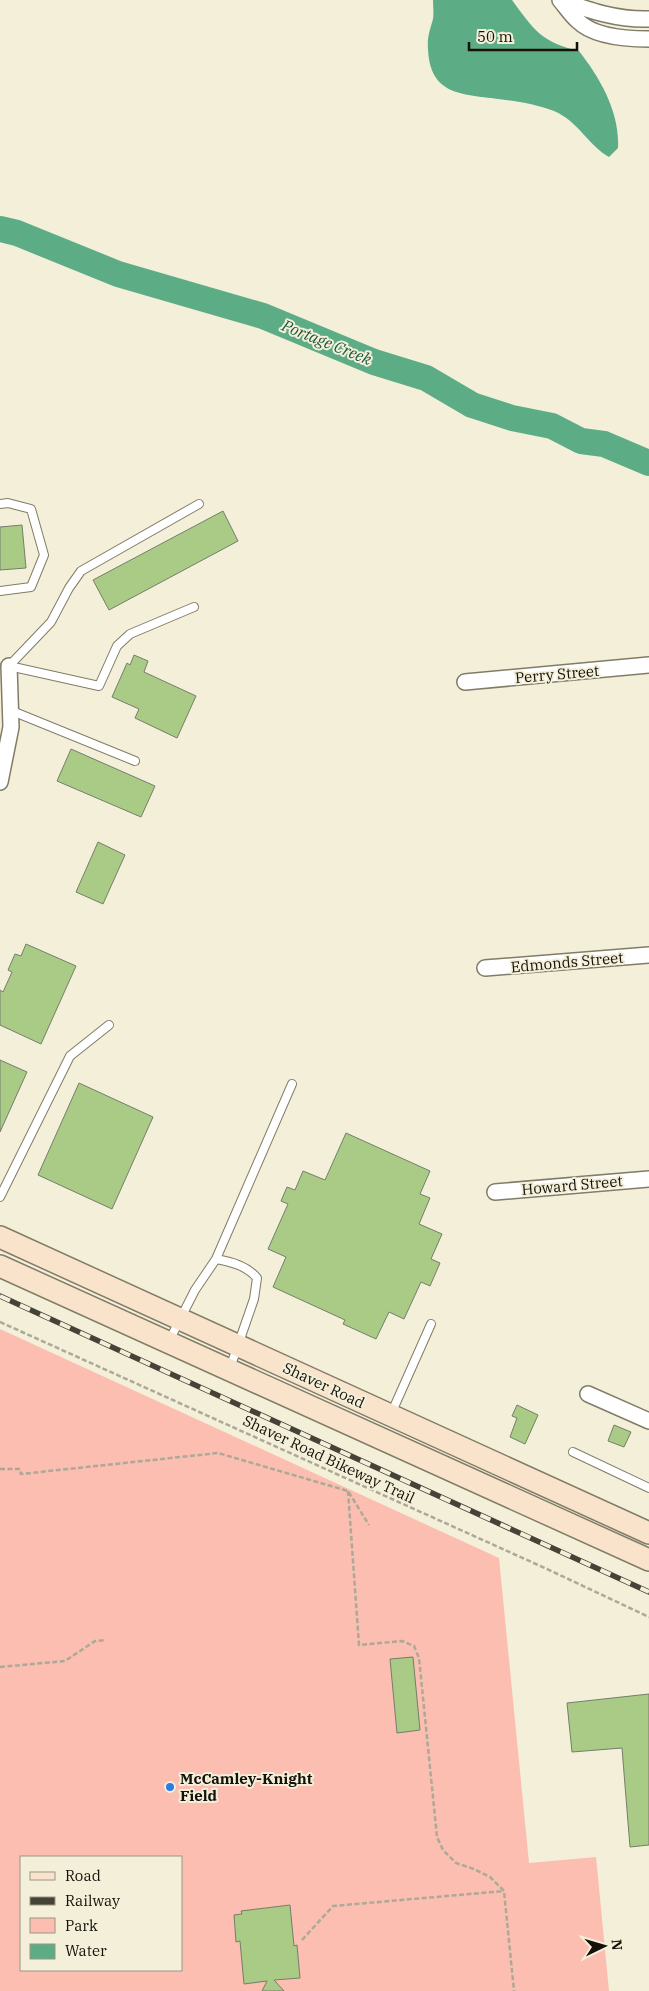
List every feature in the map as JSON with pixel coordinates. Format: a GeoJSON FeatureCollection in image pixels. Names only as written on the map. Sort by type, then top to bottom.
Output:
{"type":"FeatureCollection","features":[{"type":"Feature","properties":{"kind":"main road","name":"Shaver Road"},"geometry":{"type":"LineString","coordinates":[[0,1237],[649,1533]]}},
{"type":"Feature","properties":{"kind":"main road","name":"Shaver Road"},"geometry":{"type":"LineString","coordinates":[[0,1266],[649,1560]]}},
{"type":"Feature","properties":{"kind":"street"},"geometry":{"type":"LineString","coordinates":[[560,0],[604,15],[625,19],[649,19]]}},
{"type":"Feature","properties":{"kind":"street"},"geometry":{"type":"LineString","coordinates":[[560,0],[579,23],[602,34],[625,38],[649,39]]}},
{"type":"Feature","properties":{"kind":"street","name":"Perry Street"},"geometry":{"type":"LineString","coordinates":[[465,682],[649,665]]}},
{"type":"Feature","properties":{"kind":"street"},"geometry":{"type":"LineString","coordinates":[[0,782],[10,737],[12,712],[9,666]]}},
{"type":"Feature","properties":{"kind":"street","name":"Edmonds Street"},"geometry":{"type":"LineString","coordinates":[[485,968],[649,955]]}},
{"type":"Feature","properties":{"kind":"street","name":"Howard Street"},"geometry":{"type":"LineString","coordinates":[[495,1192],[649,1178]]}},
{"type":"Feature","properties":{"kind":"street"},"geometry":{"type":"LineString","coordinates":[[588,1394],[649,1421]]}},
{"type":"Feature","properties":{"kind":"lane"},"geometry":{"type":"LineString","coordinates":[[0,504],[8,503],[31,509],[44,555],[31,587],[0,591]]}},
{"type":"Feature","properties":{"kind":"lane"},"geometry":{"type":"LineString","coordinates":[[9,666],[50,622],[81,571],[199,504]]}},
{"type":"Feature","properties":{"kind":"lane"},"geometry":{"type":"LineString","coordinates":[[9,666],[99,686],[117,646],[130,634],[194,607]]}},
{"type":"Feature","properties":{"kind":"lane"},"geometry":{"type":"LineString","coordinates":[[12,712],[135,761]]}},
{"type":"Feature","properties":{"kind":"lane"},"geometry":{"type":"LineString","coordinates":[[0,1197],[70,1056],[109,1025]]}},
{"type":"Feature","properties":{"kind":"lane"},"geometry":{"type":"LineString","coordinates":[[168,1343],[195,1290],[216,1259],[292,1084]]}},
{"type":"Feature","properties":{"kind":"lane"},"geometry":{"type":"LineString","coordinates":[[216,1259],[233,1262],[252,1271],[257,1278],[254,1299],[229,1371]]}},
{"type":"Feature","properties":{"kind":"lane"},"geometry":{"type":"LineString","coordinates":[[390,1416],[431,1324]]}},
{"type":"Feature","properties":{"kind":"lane"},"geometry":{"type":"LineString","coordinates":[[573,1452],[649,1488]]}},
{"type":"Feature","properties":{"kind":"path","name":"Shaver Road Bikeway Trail"},"geometry":{"type":"LineString","coordinates":[[0,1322],[649,1617]]}},
{"type":"Feature","properties":{"kind":"path"},"geometry":{"type":"LineString","coordinates":[[0,1469],[20,1469],[21,1474],[218,1454],[348,1492],[369,1525]]}},
{"type":"Feature","properties":{"kind":"path"},"geometry":{"type":"LineString","coordinates":[[348,1492],[359,1645],[402,1641],[414,1646],[419,1658],[437,1836],[443,1850],[456,1863],[490,1877],[504,1891],[514,1991]]}},
{"type":"Feature","properties":{"kind":"path"},"geometry":{"type":"LineString","coordinates":[[0,1667],[65,1661],[95,1641],[106,1640]]}},
{"type":"Feature","properties":{"kind":"path"},"geometry":{"type":"LineString","coordinates":[[302,1940],[333,1906],[504,1891]]}},
{"type":"Feature","properties":{"kind":"green space"},"geometry":{"type":"Polygon","coordinates":[[[0,1329],[499,1558],[529,1863],[596,1857],[609,1991],[0,1991],[0,1329]]]}},
{"type":"Feature","properties":{"kind":"water"},"geometry":{"type":"Polygon","coordinates":[[[433,0],[512,0],[533,27],[547,39],[579,51],[594,72],[607,96],[616,121],[618,148],[609,157],[595,147],[570,121],[554,111],[526,103],[472,96],[460,93],[441,84],[430,64],[428,49],[428,37],[433,17],[433,0]]]}},
{"type":"Feature","properties":{"kind":"building"},"geometry":{"type":"Polygon","coordinates":[[[223,511],[238,541],[109,610],[93,580],[223,511]]]}},
{"type":"Feature","properties":{"kind":"building"},"geometry":{"type":"Polygon","coordinates":[[[22,525],[26,568],[0,570],[0,527],[22,525]]]}},
{"type":"Feature","properties":{"kind":"building"},"geometry":{"type":"Polygon","coordinates":[[[134,655],[148,661],[144,672],[196,696],[177,738],[135,718],[139,709],[112,697],[127,663],[130,665],[134,655]]]}},
{"type":"Feature","properties":{"kind":"building"},"geometry":{"type":"Polygon","coordinates":[[[71,749],[155,786],[141,817],[57,781],[71,749]]]}},
{"type":"Feature","properties":{"kind":"building"},"geometry":{"type":"Polygon","coordinates":[[[98,842],[125,855],[103,904],[76,892],[98,842]]]}},
{"type":"Feature","properties":{"kind":"building"},"geometry":{"type":"Polygon","coordinates":[[[26,944],[76,966],[41,1044],[0,1025],[0,990],[3,992],[12,972],[8,970],[15,954],[21,956],[26,944]]]}},
{"type":"Feature","properties":{"kind":"building"},"geometry":{"type":"Polygon","coordinates":[[[0,1060],[27,1072],[0,1132],[0,1060]]]}},
{"type":"Feature","properties":{"kind":"building"},"geometry":{"type":"Polygon","coordinates":[[[79,1083],[153,1117],[112,1209],[38,1175],[79,1083]]]}},
{"type":"Feature","properties":{"kind":"building"},"geometry":{"type":"Polygon","coordinates":[[[346,1133],[430,1171],[420,1194],[430,1198],[419,1224],[442,1234],[431,1259],[440,1263],[430,1286],[421,1282],[404,1319],[389,1312],[376,1339],[343,1324],[345,1320],[273,1287],[286,1257],[268,1249],[288,1204],[281,1201],[287,1187],[295,1190],[303,1171],[325,1180],[346,1133]]]}},
{"type":"Feature","properties":{"kind":"building"},"geometry":{"type":"Polygon","coordinates":[[[517,1405],[538,1415],[525,1444],[510,1437],[517,1418],[512,1416],[517,1405]]]}},
{"type":"Feature","properties":{"kind":"building"},"geometry":{"type":"Polygon","coordinates":[[[614,1425],[631,1432],[624,1447],[608,1441],[614,1425]]]}},
{"type":"Feature","properties":{"kind":"building"},"geometry":{"type":"Polygon","coordinates":[[[413,1657],[420,1730],[397,1733],[390,1659],[413,1657]]]}},
{"type":"Feature","properties":{"kind":"building"},"geometry":{"type":"Polygon","coordinates":[[[649,1694],[649,1845],[630,1847],[622,1748],[572,1752],[567,1703],[649,1694]]]}},
{"type":"Feature","properties":{"kind":"building"},"geometry":{"type":"Polygon","coordinates":[[[290,1905],[294,1946],[297,1945],[300,1978],[274,1980],[284,1991],[262,1991],[267,1981],[244,1984],[240,1941],[236,1942],[234,1915],[242,1914],[241,1911],[290,1905]]]}},
{"type":"Feature","properties":{"kind":"waterway","name":"Portage Creek"},"geometry":{"type":"LineString","coordinates":[[0,229],[17,233],[118,274],[263,316],[374,362],[426,378],[472,405],[512,418],[552,426],[581,441],[604,444],[649,463]]}},
{"type":"Feature","properties":{"kind":"railway"},"geometry":{"type":"LineString","coordinates":[[0,1296],[649,1592]]}},
{"type":"Feature","properties":{"kind":"place","name":"McCamley-Knight Field"},"geometry":{"type":"Point","coordinates":[170,1787]}}]}
